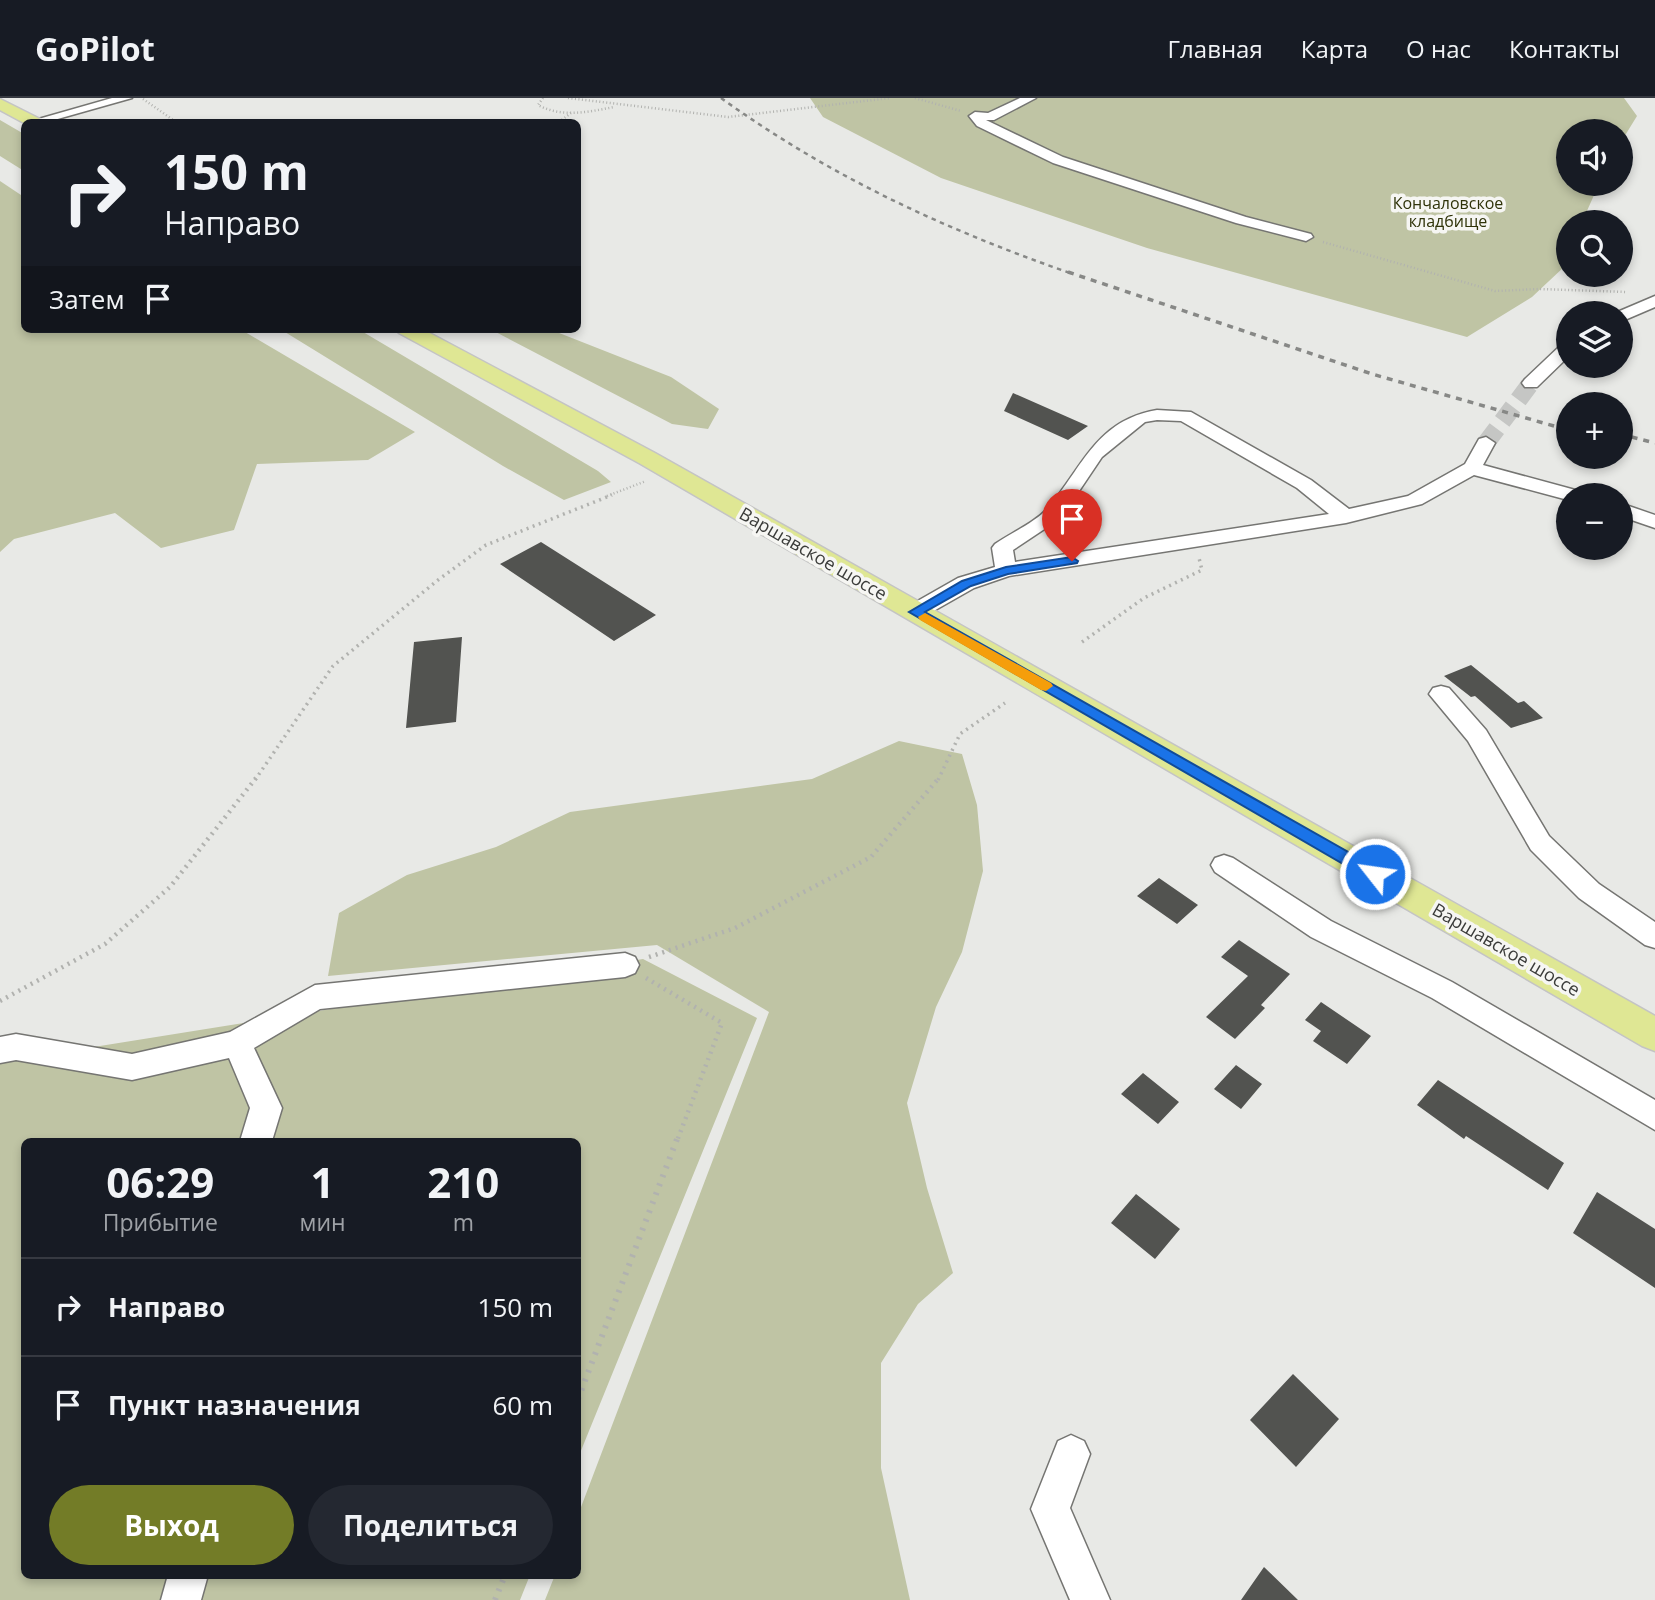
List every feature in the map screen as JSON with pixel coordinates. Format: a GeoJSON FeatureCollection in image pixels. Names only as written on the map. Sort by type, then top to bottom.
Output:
{"type":"FeatureCollection","features":[{"type":"Feature","properties":{"kind":"main road"},"geometry":{"type":"LineString","coordinates":[[0,104],[28,119]]}},
{"type":"Feature","properties":{"kind":"main road","name":"Варшавское шоссе"},"geometry":{"type":"LineString","coordinates":[[413,333],[669,471],[1655,1035]]}},
{"type":"Feature","properties":{"kind":"street"},"geometry":{"type":"LineString","coordinates":[[78,110],[88,98]]}},
{"type":"Feature","properties":{"kind":"street"},"geometry":{"type":"LineString","coordinates":[[45,119],[126,98]]}},
{"type":"Feature","properties":{"kind":"street"},"geometry":{"type":"LineString","coordinates":[[975,116],[990,117],[1030,98]]}},
{"type":"Feature","properties":{"kind":"street"},"geometry":{"type":"LineString","coordinates":[[975,116],[981,123],[1058,160],[1241,220],[1306,237]]}},
{"type":"Feature","properties":{"kind":"street"},"geometry":{"type":"LineString","coordinates":[[1633,311],[1655,300]]}},
{"type":"Feature","properties":{"kind":"street"},"geometry":{"type":"LineString","coordinates":[[1531,383],[1556,359]]}},
{"type":"Feature","properties":{"kind":"street"},"geometry":{"type":"LineString","coordinates":[[1006,570],[1002,548],[1054,514],[1095,453],[1139,418],[1157,415],[1185,416],[1304,484],[1346,516]]}},
{"type":"Feature","properties":{"kind":"street"},"geometry":{"type":"LineString","coordinates":[[915,612],[966,583],[1006,570],[1346,516],[1415,500],[1472,468],[1486,443]]}},
{"type":"Feature","properties":{"kind":"street"},"geometry":{"type":"LineString","coordinates":[[1472,468],[1556,491]]}},
{"type":"Feature","properties":{"kind":"street"},"geometry":{"type":"LineString","coordinates":[[1633,514],[1655,522]]}},
{"type":"Feature","properties":{"kind":"street"},"geometry":{"type":"LineString","coordinates":[[1441,694],[1477,736],[1540,843],[1588,891],[1655,937]]}},
{"type":"Feature","properties":{"kind":"street"},"geometry":{"type":"LineString","coordinates":[[1224,865],[1321,929],[1441,990],[1655,1116]]}},
{"type":"Feature","properties":{"kind":"street"},"geometry":{"type":"LineString","coordinates":[[0,1050],[16,1047],[132,1067],[237,1042],[315,997],[625,965]]}},
{"type":"Feature","properties":{"kind":"street"},"geometry":{"type":"LineString","coordinates":[[237,1042],[266,1108],[257,1138]]}},
{"type":"Feature","properties":{"kind":"street"},"geometry":{"type":"LineString","coordinates":[[1071,1454],[1050,1509],[1090,1600]]}},
{"type":"Feature","properties":{"kind":"street"},"geometry":{"type":"LineString","coordinates":[[181,1600],[187,1579]]}},
{"type":"Feature","properties":{"kind":"path"},"geometry":{"type":"LineString","coordinates":[[142,98],[172,119]]}},
{"type":"Feature","properties":{"kind":"path"},"geometry":{"type":"LineString","coordinates":[[543,98],[538,105],[548,111],[571,112],[622,106]]}},
{"type":"Feature","properties":{"kind":"path"},"geometry":{"type":"LineString","coordinates":[[568,98],[728,117],[890,98]]}},
{"type":"Feature","properties":{"kind":"path"},"geometry":{"type":"LineString","coordinates":[[915,98],[929,100],[975,116]]}},
{"type":"Feature","properties":{"kind":"path"},"geometry":{"type":"LineString","coordinates":[[563,119],[571,112]]}},
{"type":"Feature","properties":{"kind":"path"},"geometry":{"type":"LineString","coordinates":[[1306,237],[1495,291],[1540,289],[1629,293]]}},
{"type":"Feature","properties":{"kind":"path"},"geometry":{"type":"LineString","coordinates":[[0,1002],[105,944],[170,887],[272,758],[333,666],[438,580],[486,545],[669,471]]}},
{"type":"Feature","properties":{"kind":"path"},"geometry":{"type":"LineString","coordinates":[[1082,642],[1144,598],[1202,569],[1195,541]]}},
{"type":"Feature","properties":{"kind":"path"},"geometry":{"type":"LineString","coordinates":[[625,965],[736,928],[871,857],[937,782],[960,734],[1004,703]]}},
{"type":"Feature","properties":{"kind":"path"},"geometry":{"type":"LineString","coordinates":[[581,1391],[722,1023],[625,965]]}},
{"type":"Feature","properties":{"kind":"path"},"geometry":{"type":"LineString","coordinates":[[495,1600],[503,1579]]}},
{"type":"Feature","properties":{"kind":"green space","name":"Кончаловское кладбище"},"geometry":{"type":"Polygon","coordinates":[[[810,98],[1624,98],[1637,116],[1633,122],[1633,119],[1556,119],[1556,196],[1594,196],[1587,210],[1556,210],[1556,274],[1532,297],[1467,337],[1147,248],[941,178],[823,117],[810,98]]]}},
{"type":"Feature","properties":{"kind":"green space"},"geometry":{"type":"Polygon","coordinates":[[[0,120],[21,132],[21,169],[0,156],[0,120]]]}},
{"type":"Feature","properties":{"kind":"green space"},"geometry":{"type":"Polygon","coordinates":[[[0,181],[21,195],[21,333],[247,333],[415,432],[368,460],[257,464],[234,530],[161,548],[115,513],[14,539],[0,552],[0,181]]]}},
{"type":"Feature","properties":{"kind":"green space"},"geometry":{"type":"Polygon","coordinates":[[[287,333],[365,333],[598,471],[611,482],[564,500],[503,466],[287,333]]]}},
{"type":"Feature","properties":{"kind":"green space"},"geometry":{"type":"Polygon","coordinates":[[[498,333],[559,333],[671,377],[719,409],[708,429],[672,424],[498,333]]]}},
{"type":"Feature","properties":{"kind":"green space"},"geometry":{"type":"Polygon","coordinates":[[[899,741],[962,754],[977,805],[983,871],[962,952],[936,1007],[907,1103],[927,1188],[953,1273],[918,1304],[881,1363],[881,1468],[910,1600],[545,1600],[553,1579],[581,1579],[581,1507],[769,1012],[657,945],[328,976],[339,913],[407,875],[496,847],[570,812],[812,779],[899,741]]]}},
{"type":"Feature","properties":{"kind":"green space"},"geometry":{"type":"Polygon","coordinates":[[[643,959],[757,1018],[581,1451],[581,1138],[21,1138],[21,1579],[528,1579],[520,1600],[0,1600],[0,1062],[643,959]]]}},
{"type":"Feature","properties":{"kind":"building"},"geometry":{"type":"Polygon","coordinates":[[[1013,393],[1088,426],[1068,440],[1004,411],[1013,393]]]}},
{"type":"Feature","properties":{"kind":"building"},"geometry":{"type":"Polygon","coordinates":[[[541,542],[656,615],[614,641],[500,564],[541,542]]]}},
{"type":"Feature","properties":{"kind":"building"},"geometry":{"type":"Polygon","coordinates":[[[462,637],[456,722],[406,728],[414,642],[462,637]]]}},
{"type":"Feature","properties":{"kind":"building"},"geometry":{"type":"Polygon","coordinates":[[[1471,665],[1518,703],[1524,701],[1543,718],[1511,728],[1475,696],[1471,697],[1444,676],[1471,665]]]}},
{"type":"Feature","properties":{"kind":"building"},"geometry":{"type":"Polygon","coordinates":[[[1159,878],[1198,905],[1177,924],[1137,896],[1159,878]]]}},
{"type":"Feature","properties":{"kind":"building"},"geometry":{"type":"Polygon","coordinates":[[[1239,940],[1290,974],[1261,1005],[1265,1008],[1235,1039],[1206,1017],[1248,976],[1221,957],[1239,940]]]}},
{"type":"Feature","properties":{"kind":"building"},"geometry":{"type":"Polygon","coordinates":[[[1321,1002],[1371,1036],[1347,1064],[1313,1041],[1321,1031],[1305,1020],[1321,1002]]]}},
{"type":"Feature","properties":{"kind":"building"},"geometry":{"type":"Polygon","coordinates":[[[1236,1065],[1262,1084],[1241,1109],[1214,1089],[1236,1065]]]}},
{"type":"Feature","properties":{"kind":"building"},"geometry":{"type":"Polygon","coordinates":[[[1143,1073],[1179,1102],[1158,1124],[1121,1094],[1143,1073]]]}},
{"type":"Feature","properties":{"kind":"building"},"geometry":{"type":"Polygon","coordinates":[[[1438,1080],[1564,1163],[1548,1190],[1466,1136],[1464,1139],[1417,1105],[1438,1080]]]}},
{"type":"Feature","properties":{"kind":"building"},"geometry":{"type":"Polygon","coordinates":[[[1597,1192],[1655,1229],[1655,1288],[1573,1233],[1597,1192]]]}},
{"type":"Feature","properties":{"kind":"building"},"geometry":{"type":"Polygon","coordinates":[[[1136,1194],[1180,1229],[1155,1259],[1111,1223],[1136,1194]]]}},
{"type":"Feature","properties":{"kind":"building"},"geometry":{"type":"Polygon","coordinates":[[[1293,1374],[1339,1419],[1296,1467],[1250,1420],[1293,1374]]]}},
{"type":"Feature","properties":{"kind":"building"},"geometry":{"type":"Polygon","coordinates":[[[1264,1567],[1298,1600],[1241,1600],[1264,1567]]]}},
{"type":"Feature","properties":{"kind":"tunnel"},"geometry":{"type":"LineString","coordinates":[[1486,443],[1531,383]]}},
{"type":"Feature","properties":{"kind":"railway"},"geometry":{"type":"LineString","coordinates":[[721,98],[847,177],[935,220],[1073,274]]}},
{"type":"Feature","properties":{"kind":"railway"},"geometry":{"type":"LineString","coordinates":[[1068,272],[1372,374],[1556,427]]}},
{"type":"Feature","properties":{"kind":"railway"},"geometry":{"type":"LineString","coordinates":[[1633,437],[1655,443]]}},
{"type":"Feature","properties":{"kind":"slow traffic"},"geometry":{"type":"LineString","coordinates":[[925,617],[1046,686]]}},
{"type":"Feature","properties":{"kind":"route"},"geometry":{"type":"LineString","coordinates":[[1072,561],[1006,570],[966,583],[915,612],[1375,874]]}}]}
